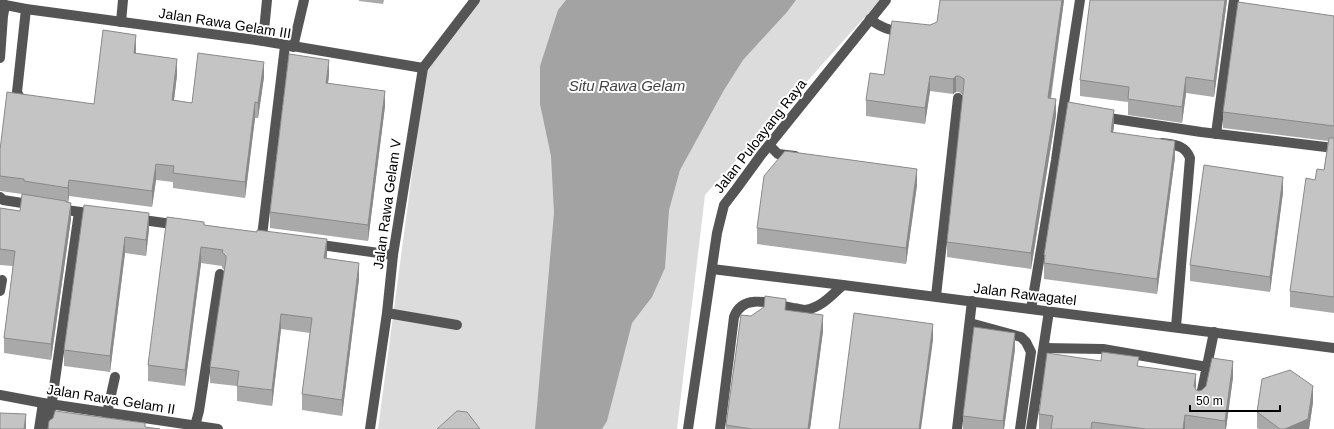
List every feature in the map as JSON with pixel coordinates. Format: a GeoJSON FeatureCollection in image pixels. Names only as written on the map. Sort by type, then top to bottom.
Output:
{"type":"FeatureCollection","features":[{"type":"Feature","properties":{"kind":"street"},"geometry":{"type":"LineString","coordinates":[[121,22],[123,0]]}},
{"type":"Feature","properties":{"kind":"street"},"geometry":{"type":"LineString","coordinates":[[263,41],[267,0]]}},
{"type":"Feature","properties":{"kind":"street"},"geometry":{"type":"LineString","coordinates":[[262,236],[289,46],[302,13],[304,0]]}},
{"type":"Feature","properties":{"kind":"street","name":"Jalan Rawa Gelam V"},"geometry":{"type":"LineString","coordinates":[[370,429],[388,313],[393,255],[422,68],[475,0]]}},
{"type":"Feature","properties":{"kind":"street","name":"Jalan Puloayang Raya"},"geometry":{"type":"LineString","coordinates":[[688,429],[717,233],[724,205],[769,145],[886,0]]}},
{"type":"Feature","properties":{"kind":"street"},"geometry":{"type":"LineString","coordinates":[[1030,309],[1056,160],[1080,0]]}},
{"type":"Feature","properties":{"kind":"street"},"geometry":{"type":"LineString","coordinates":[[1216,134],[1234,0]]}},
{"type":"Feature","properties":{"kind":"street"},"geometry":{"type":"LineString","coordinates":[[0,58],[3,4]]}},
{"type":"Feature","properties":{"kind":"street","name":"Jalan Rawa Gelam III"},"geometry":{"type":"LineString","coordinates":[[3,4],[26,9],[263,41],[422,68]]}},
{"type":"Feature","properties":{"kind":"street"},"geometry":{"type":"LineString","coordinates":[[26,9],[17,92],[20,98],[25,101],[40,103]]}},
{"type":"Feature","properties":{"kind":"street"},"geometry":{"type":"LineString","coordinates":[[870,19],[879,27],[888,30],[916,33]]}},
{"type":"Feature","properties":{"kind":"street"},"geometry":{"type":"LineString","coordinates":[[936,296],[958,98]]}},
{"type":"Feature","properties":{"kind":"street"},"geometry":{"type":"LineString","coordinates":[[1063,110],[1122,121],[1334,148]]}},
{"type":"Feature","properties":{"kind":"street"},"geometry":{"type":"LineString","coordinates":[[1156,142],[1178,145],[1187,152],[1190,158],[1176,328]]}},
{"type":"Feature","properties":{"kind":"street"},"geometry":{"type":"LineString","coordinates":[[769,145],[778,154],[809,158]]}},
{"type":"Feature","properties":{"kind":"street"},"geometry":{"type":"LineString","coordinates":[[0,197],[3,200],[109,216]]}},
{"type":"Feature","properties":{"kind":"street"},"geometry":{"type":"LineString","coordinates":[[48,429],[48,404],[79,212]]}},
{"type":"Feature","properties":{"kind":"street"},"geometry":{"type":"LineString","coordinates":[[125,218],[186,226]]}},
{"type":"Feature","properties":{"kind":"street"},"geometry":{"type":"LineString","coordinates":[[301,242],[393,255]]}},
{"type":"Feature","properties":{"kind":"street","name":"Jalan Rawagatel"},"geometry":{"type":"LineString","coordinates":[[712,270],[843,284],[1334,348]]}},
{"type":"Feature","properties":{"kind":"street"},"geometry":{"type":"LineString","coordinates":[[195,426],[199,411],[220,274]]}},
{"type":"Feature","properties":{"kind":"street"},"geometry":{"type":"LineString","coordinates":[[0,291],[2,280]]}},
{"type":"Feature","properties":{"kind":"street"},"geometry":{"type":"LineString","coordinates":[[720,429],[736,310],[749,301],[805,310],[828,300],[843,284]]}},
{"type":"Feature","properties":{"kind":"street"},"geometry":{"type":"LineString","coordinates":[[957,429],[972,301]]}},
{"type":"Feature","properties":{"kind":"street"},"geometry":{"type":"LineString","coordinates":[[1031,429],[1049,311]]}},
{"type":"Feature","properties":{"kind":"street"},"geometry":{"type":"LineString","coordinates":[[388,313],[457,325]]}},
{"type":"Feature","properties":{"kind":"street"},"geometry":{"type":"LineString","coordinates":[[970,323],[1021,337],[1029,346],[1031,352],[1020,429]]}},
{"type":"Feature","properties":{"kind":"street"},"geometry":{"type":"LineString","coordinates":[[1200,400],[1214,332]]}},
{"type":"Feature","properties":{"kind":"street"},"geometry":{"type":"LineString","coordinates":[[1044,348],[1103,349],[1207,367]]}},
{"type":"Feature","properties":{"kind":"street"},"geometry":{"type":"LineString","coordinates":[[107,413],[115,378]]}},
{"type":"Feature","properties":{"kind":"street","name":"Jalan Rawa Gelam II"},"geometry":{"type":"LineString","coordinates":[[0,395],[48,404],[218,429]]}},
{"type":"Feature","properties":{"kind":"street"},"geometry":{"type":"LineString","coordinates":[[39,429],[48,404]]}},
{"type":"Feature","properties":{"kind":"shaded area"},"geometry":{"type":"Polygon","coordinates":[[[476,0],[880,0],[705,195],[677,429],[378,429],[426,68],[476,0]]]}},
{"type":"Feature","properties":{"kind":"water","name":"Situ Rawa Gelam"},"geometry":{"type":"Polygon","coordinates":[[[566,0],[796,0],[743,60],[724,90],[680,170],[669,210],[665,268],[652,297],[632,323],[607,421],[602,429],[535,429],[554,213],[551,156],[540,104],[540,66],[558,10],[566,0]]]}},
{"type":"Feature","properties":{"kind":"building"},"geometry":{"type":"Polygon","coordinates":[[[940,0],[1062,0],[1048,98],[1056,99],[1031,253],[947,242],[964,79],[959,76],[956,76],[953,79],[930,76],[925,108],[866,100],[870,73],[884,75],[892,21],[930,25],[937,22],[940,0]]]}},
{"type":"Feature","properties":{"kind":"building"},"geometry":{"type":"Polygon","coordinates":[[[1090,0],[1225,0],[1214,81],[1186,77],[1182,107],[1128,99],[1129,87],[1080,80],[1090,0]]]}},
{"type":"Feature","properties":{"kind":"building"},"geometry":{"type":"Polygon","coordinates":[[[1238,2],[1334,16],[1334,126],[1223,112],[1238,2]]]}},
{"type":"Feature","properties":{"kind":"building"},"geometry":{"type":"Polygon","coordinates":[[[103,30],[136,35],[134,53],[177,59],[172,100],[192,103],[198,53],[264,62],[258,103],[255,102],[245,182],[173,173],[174,166],[156,164],[152,191],[69,180],[68,188],[24,181],[24,179],[0,176],[0,150],[7,92],[94,104],[103,30]]]}},
{"type":"Feature","properties":{"kind":"building"},"geometry":{"type":"Polygon","coordinates":[[[289,54],[329,60],[326,83],[385,91],[368,225],[270,212],[289,54]]]}},
{"type":"Feature","properties":{"kind":"building"},"geometry":{"type":"Polygon","coordinates":[[[1068,102],[1114,110],[1111,132],[1175,141],[1157,279],[1044,263],[1068,102]]]}},
{"type":"Feature","properties":{"kind":"building"},"geometry":{"type":"Polygon","coordinates":[[[1329,138],[1334,138],[1334,297],[1290,291],[1306,178],[1315,180],[1317,169],[1324,170],[1329,138]]]}},
{"type":"Feature","properties":{"kind":"building"},"geometry":{"type":"Polygon","coordinates":[[[785,151],[917,169],[906,248],[757,228],[764,176],[785,151]]]}},
{"type":"Feature","properties":{"kind":"building"},"geometry":{"type":"Polygon","coordinates":[[[1204,165],[1283,177],[1270,277],[1190,265],[1204,165]]]}},
{"type":"Feature","properties":{"kind":"building"},"geometry":{"type":"Polygon","coordinates":[[[22,194],[71,203],[51,344],[4,338],[15,251],[0,249],[0,208],[20,211],[22,194]]]}},
{"type":"Feature","properties":{"kind":"building"},"geometry":{"type":"Polygon","coordinates":[[[84,205],[149,213],[146,240],[125,237],[110,356],[64,350],[84,205]]]}},
{"type":"Feature","properties":{"kind":"building"},"geometry":{"type":"Polygon","coordinates":[[[167,217],[204,222],[204,225],[327,239],[324,258],[359,263],[342,400],[302,394],[312,318],[281,314],[272,390],[237,386],[239,371],[210,367],[226,259],[226,256],[222,252],[223,250],[201,247],[185,370],[148,365],[167,217]]]}},
{"type":"Feature","properties":{"kind":"building"},"geometry":{"type":"Polygon","coordinates":[[[765,296],[786,299],[785,310],[823,315],[808,429],[752,429],[726,425],[741,315],[751,316],[764,307],[765,296]]]}},
{"type":"Feature","properties":{"kind":"building"},"geometry":{"type":"Polygon","coordinates":[[[854,313],[933,324],[919,429],[839,429],[854,313]]]}},
{"type":"Feature","properties":{"kind":"building"},"geometry":{"type":"Polygon","coordinates":[[[974,327],[1015,333],[1003,421],[963,416],[974,327]]]}},
{"type":"Feature","properties":{"kind":"building"},"geometry":{"type":"Polygon","coordinates":[[[1102,352],[1139,357],[1137,366],[1196,374],[1194,386],[1196,390],[1199,391],[1206,386],[1212,358],[1233,361],[1225,421],[1185,415],[1183,429],[1146,429],[1092,422],[1091,429],[1051,429],[1053,416],[1039,414],[1047,353],[1101,361],[1102,352]]]}},
{"type":"Feature","properties":{"kind":"building"},"geometry":{"type":"Polygon","coordinates":[[[1290,370],[1313,386],[1308,419],[1285,429],[1280,429],[1257,412],[1262,379],[1290,370]]]}},
{"type":"Feature","properties":{"kind":"building"},"geometry":{"type":"Polygon","coordinates":[[[55,411],[145,423],[145,427],[160,429],[48,429],[49,421],[53,418],[55,411]]]}},
{"type":"Feature","properties":{"kind":"building"},"geometry":{"type":"Polygon","coordinates":[[[457,411],[467,412],[480,429],[437,429],[457,411]]]}},
{"type":"Feature","properties":{"kind":"building"},"geometry":{"type":"Polygon","coordinates":[[[0,413],[26,414],[24,429],[0,429],[0,413]]]}}]}
